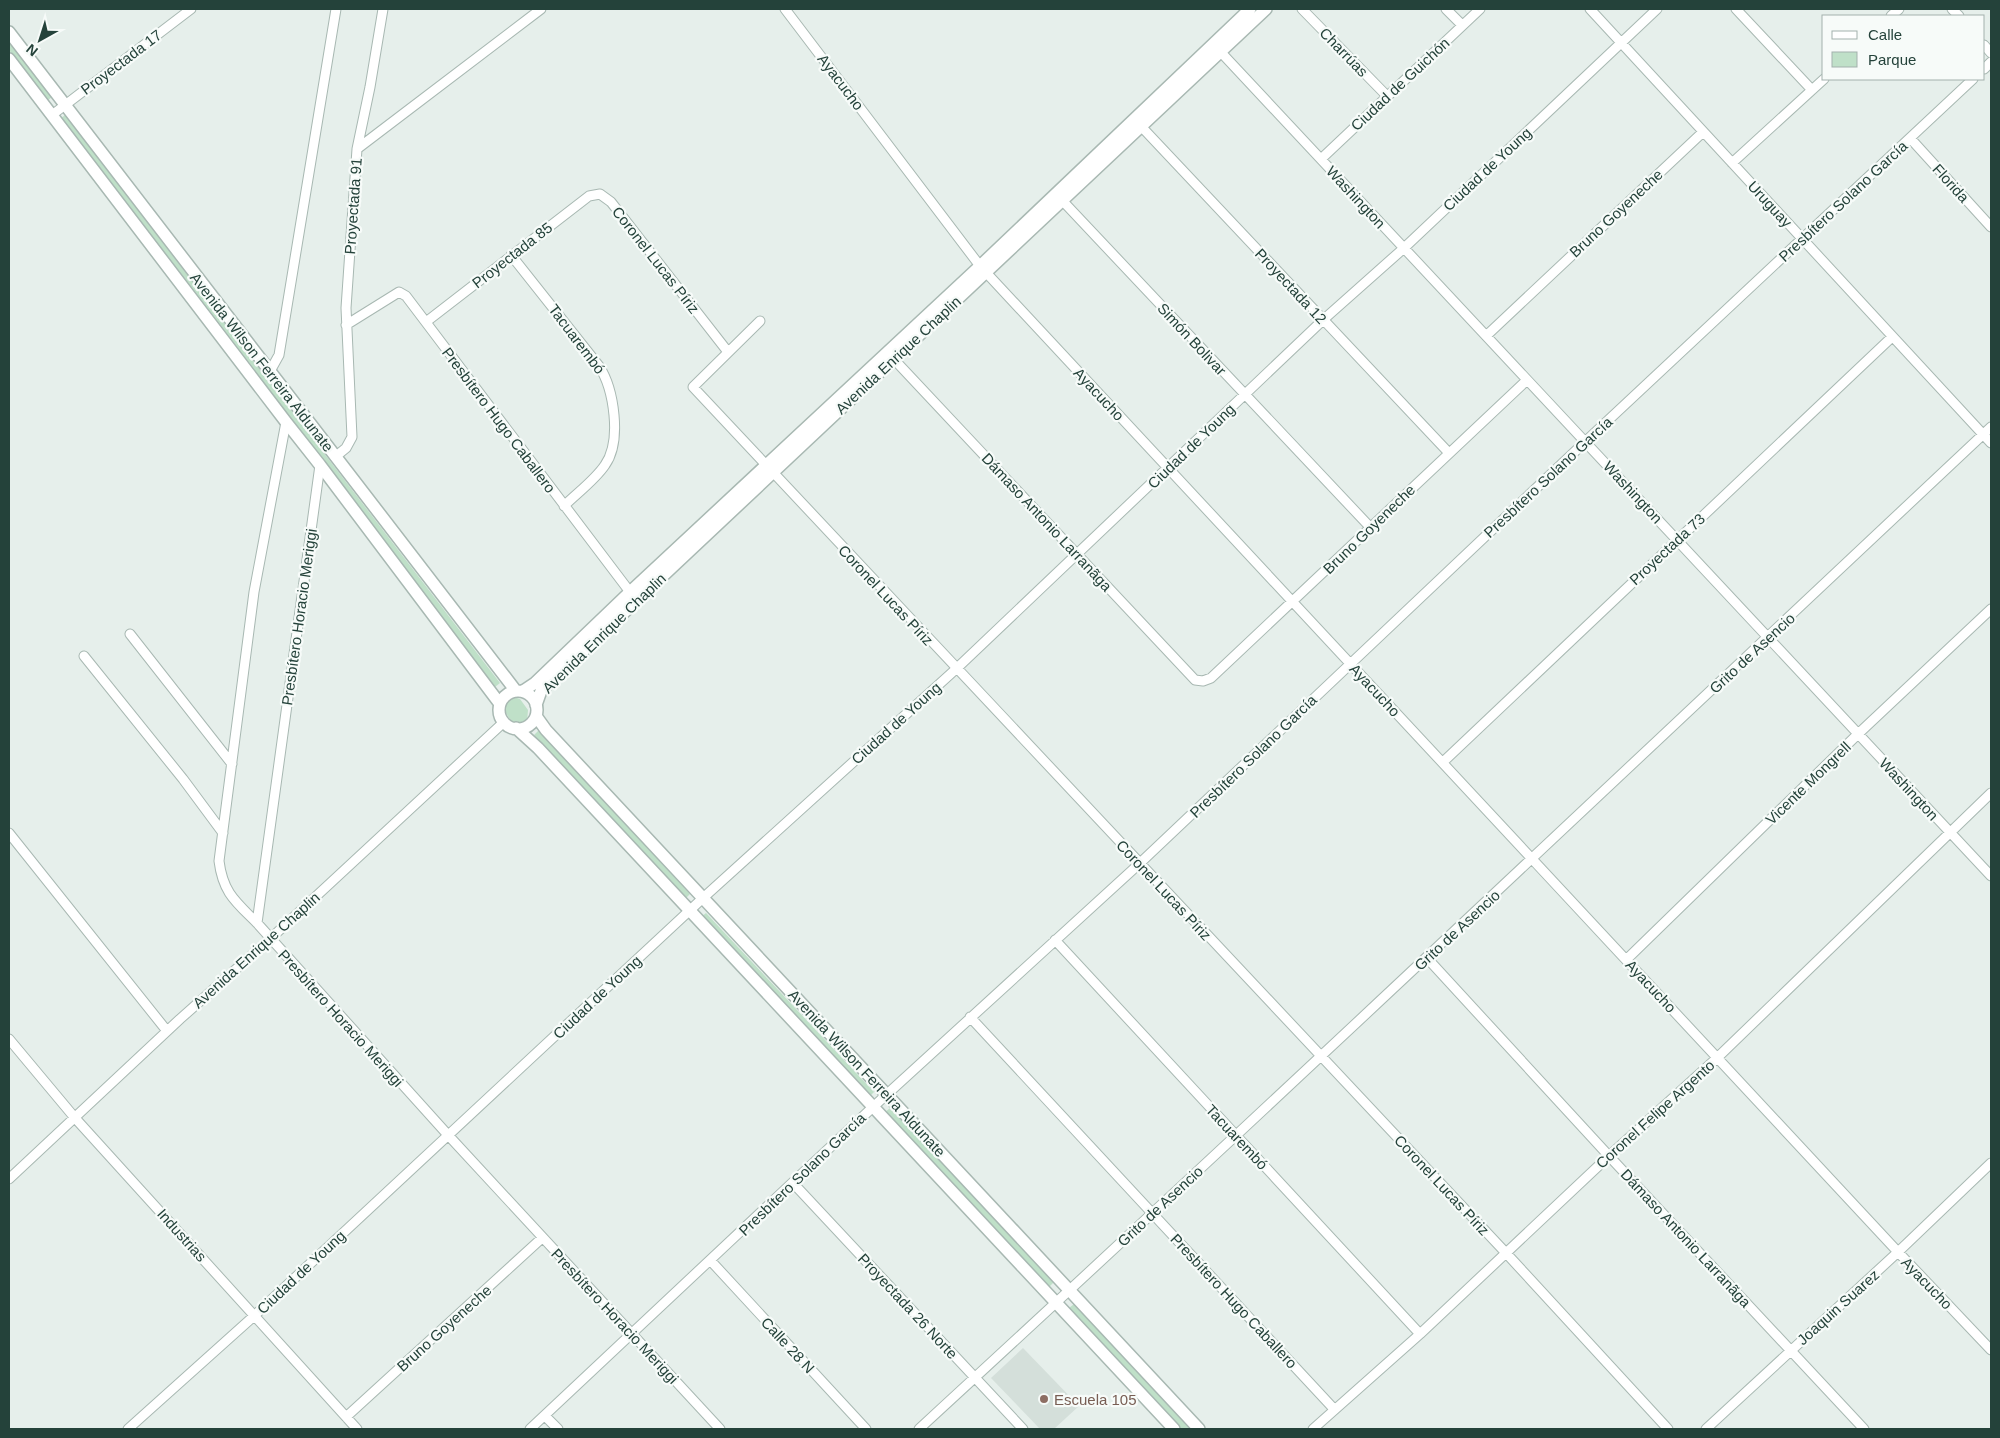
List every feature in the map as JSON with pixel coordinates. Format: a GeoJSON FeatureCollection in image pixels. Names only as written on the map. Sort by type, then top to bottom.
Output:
{"type":"FeatureCollection","features":[{"type":"Feature","properties":{"kind":"street","name":"Proyectada 17"},"geometry":{"type":"LineString","coordinates":[[52,115],[191,9]]}},
{"type":"Feature","properties":{"kind":"street"},"geometry":{"type":"LineString","coordinates":[[269,373],[279,355],[336,9]]}},
{"type":"Feature","properties":{"kind":"street"},"geometry":{"type":"LineString","coordinates":[[357,149],[383,9]]}},
{"type":"Feature","properties":{"kind":"street","name":"Proyectada 91"},"geometry":{"type":"LineString","coordinates":[[334,457],[346,448],[352,437],[346,325],[357,149],[542,9]]}},
{"type":"Feature","properties":{"kind":"street","name":"Ayacucho"},"geometry":{"type":"LineString","coordinates":[[785,9],[983,269],[1532,860],[1991,1350]]}},
{"type":"Feature","properties":{"kind":"street","name":"Avenida Enrique Chaplin"},"geometry":{"type":"LineString","coordinates":[[519,691],[535,683],[633,596],[769,470],[1216,47],[1250,9]]}},
{"type":"Feature","properties":{"kind":"street","name":"Avenida Enrique Chaplin"},"geometry":{"type":"LineString","coordinates":[[1216,47],[1266,9]]}},
{"type":"Feature","properties":{"kind":"street","name":"Charrúas"},"geometry":{"type":"LineString","coordinates":[[1302,9],[1387,96]]}},
{"type":"Feature","properties":{"kind":"street"},"geometry":{"type":"LineString","coordinates":[[1446,9],[1462,25]]}},
{"type":"Feature","properties":{"kind":"street","name":"Ciudad de Guichón"},"geometry":{"type":"LineString","coordinates":[[1321,159],[1480,9]]}},
{"type":"Feature","properties":{"kind":"street","name":"Uruguay"},"geometry":{"type":"LineString","coordinates":[[1590,9],[1991,443]]}},
{"type":"Feature","properties":{"kind":"street","name":"Ciudad de Young"},"geometry":{"type":"LineString","coordinates":[[128,1429],[255,1315],[703,898],[956,669],[1323,320],[1404,248],[1657,9]]}},
{"type":"Feature","properties":{"kind":"street"},"geometry":{"type":"LineString","coordinates":[[1736,9],[1812,90]]}},
{"type":"Feature","properties":{"kind":"street","name":"Avenida Wilson Ferreira Aldunate"},"geometry":{"type":"LineString","coordinates":[[9,32],[334,457],[519,691]]}},
{"type":"Feature","properties":{"kind":"street","name":"Washington"},"geometry":{"type":"LineString","coordinates":[[1216,47],[1991,876]]}},
{"type":"Feature","properties":{"kind":"street","name":"Avenida Wilson Ferreira Aldunate"},"geometry":{"type":"LineString","coordinates":[[9,59],[320,465],[500,704]]}},
{"type":"Feature","properties":{"kind":"street"},"geometry":{"type":"LineString","coordinates":[[1732,163],[1823,80]]}},
{"type":"Feature","properties":{"kind":"street","name":"Presbítero Solano García"},"geometry":{"type":"LineString","coordinates":[[530,1429],[970,1017],[1139,864],[1586,441],[1972,80]]}},
{"type":"Feature","properties":{"kind":"street","name":"Proyectada 12"},"geometry":{"type":"LineString","coordinates":[[1137,121],[1449,452]]}},
{"type":"Feature","properties":{"kind":"street","name":"Bruno Goyeneche"},"geometry":{"type":"LineString","coordinates":[[1486,336],[1703,132]]}},
{"type":"Feature","properties":{"kind":"street","name":"Florida"},"geometry":{"type":"LineString","coordinates":[[1910,138],[1991,227]]}},
{"type":"Feature","properties":{"kind":"street","name":"Proyectada 85"},"geometry":{"type":"LineString","coordinates":[[426,322],[589,196],[600,194]]}},
{"type":"Feature","properties":{"kind":"street","name":"Coronel Lucas Píriz"},"geometry":{"type":"LineString","coordinates":[[600,194],[611,202],[728,352]]}},
{"type":"Feature","properties":{"kind":"street","name":"Simón Bolivar"},"geometry":{"type":"LineString","coordinates":[[1059,196],[1370,527]]}},
{"type":"Feature","properties":{"kind":"street","name":"Tacuarembó"},"geometry":{"type":"LineString","coordinates":[[512,255],[599,366],[610,389],[614,414],[610,456],[598,473],[564,506]]}},
{"type":"Feature","properties":{"kind":"street","name":"Presbítero Hugo Caballero"},"geometry":{"type":"LineString","coordinates":[[346,325],[399,292],[406,296],[633,596]]}},
{"type":"Feature","properties":{"kind":"street","name":"Coronel Lucas Píriz"},"geometry":{"type":"LineString","coordinates":[[760,321],[693,387],[1506,1253],[1668,1429]]}},
{"type":"Feature","properties":{"kind":"street","name":"Proyectada 73"},"geometry":{"type":"LineString","coordinates":[[1443,762],[1892,336]]}},
{"type":"Feature","properties":{"kind":"street","name":"Dámaso Antonio Larranãga"},"geometry":{"type":"LineString","coordinates":[[891,356],[1195,680],[1203,681],[1211,678]]}},
{"type":"Feature","properties":{"kind":"street","name":"Bruno Goyeneche"},"geometry":{"type":"LineString","coordinates":[[1211,678],[1527,380]]}},
{"type":"Feature","properties":{"kind":"street"},"geometry":{"type":"LineString","coordinates":[[258,924],[230,896],[221,876],[219,861],[254,592],[286,422]]}},
{"type":"Feature","properties":{"kind":"street","name":"Grito de Asencio"},"geometry":{"type":"LineString","coordinates":[[919,1429],[1057,1303],[1532,860],[1991,427]]}},
{"type":"Feature","properties":{"kind":"street","name":"Presbítero Horacio Meriggi"},"geometry":{"type":"LineString","coordinates":[[320,465],[258,924],[542,1238],[720,1429]]}},
{"type":"Feature","properties":{"kind":"street","name":"Avenida Enrique Chaplin"},"geometry":{"type":"LineString","coordinates":[[536,710],[541,691],[633,596]]}},
{"type":"Feature","properties":{"kind":"street","name":"Vicente Mongrell"},"geometry":{"type":"LineString","coordinates":[[1626,959],[1858,734],[1991,610]]}},
{"type":"Feature","properties":{"kind":"street"},"geometry":{"type":"LineString","coordinates":[[130,634],[232,764]]}},
{"type":"Feature","properties":{"kind":"street"},"geometry":{"type":"LineString","coordinates":[[84,656],[183,779],[223,833]]}},
{"type":"Feature","properties":{"kind":"street"},"geometry":{"type":"LineString","coordinates":[[519,691],[531,696],[536,710],[528,726],[516,728],[504,722],[500,714],[500,704],[506,695],[519,691]]}},
{"type":"Feature","properties":{"kind":"street","name":"Avenida Wilson Ferreira Aldunate"},"geometry":{"type":"LineString","coordinates":[[536,710],[546,730],[1199,1429]]}},
{"type":"Feature","properties":{"kind":"street","name":"Avenida Enrique Chaplin"},"geometry":{"type":"LineString","coordinates":[[9,1178],[504,722]]}},
{"type":"Feature","properties":{"kind":"street","name":"Avenida Wilson Ferreira Aldunate"},"geometry":{"type":"LineString","coordinates":[[516,728],[538,748],[1174,1429]]}},
{"type":"Feature","properties":{"kind":"street","name":"Coronel Felipe Argento"},"geometry":{"type":"LineString","coordinates":[[1313,1429],[1420,1334],[1609,1156],[1718,1058],[1991,793]]}},
{"type":"Feature","properties":{"kind":"street"},"geometry":{"type":"LineString","coordinates":[[9,833],[167,1031]]}},
{"type":"Feature","properties":{"kind":"street","name":"Tacuarembó"},"geometry":{"type":"LineString","coordinates":[[1055,940],[1420,1334]]}},
{"type":"Feature","properties":{"kind":"street","name":"Dámaso Antonio Larranãga"},"geometry":{"type":"LineString","coordinates":[[1427,958],[1864,1429]]}},
{"type":"Feature","properties":{"kind":"street","name":"Presbítero Hugo Caballero"},"geometry":{"type":"LineString","coordinates":[[970,1017],[1334,1409]]}},
{"type":"Feature","properties":{"kind":"street","name":"Industrias"},"geometry":{"type":"LineString","coordinates":[[9,1039],[75,1118],[357,1429]]}},
{"type":"Feature","properties":{"kind":"street","name":"Joaquin Suarez"},"geometry":{"type":"LineString","coordinates":[[1706,1429],[1898,1252],[1991,1163]]}},
{"type":"Feature","properties":{"kind":"street","name":"Proyectada 26 Norte"},"geometry":{"type":"LineString","coordinates":[[793,1183],[1023,1429]]}},
{"type":"Feature","properties":{"kind":"street","name":"Bruno Goyeneche"},"geometry":{"type":"LineString","coordinates":[[346,1417],[542,1238]]}},
{"type":"Feature","properties":{"kind":"street","name":"Calle 28 N"},"geometry":{"type":"LineString","coordinates":[[710,1260],[866,1429]]}},
{"type":"Feature","properties":{"kind":"street"},"geometry":{"type":"LineString","coordinates":[[545,1416],[558,1429]]}},
{"type":"Feature","properties":{"kind":"shaded area"},"geometry":{"type":"Polygon","coordinates":[[[1023,1348],[1079,1406],[1054,1429],[1040,1429],[991,1378],[1023,1348]]]}},
{"type":"Feature","properties":{"kind":"green space"},"geometry":{"type":"Polygon","coordinates":[[[9,40],[52,97],[47,101],[9,50],[9,40]]]}},
{"type":"Feature","properties":{"kind":"green space"},"geometry":{"type":"Polygon","coordinates":[[[65,115],[500,683],[495,687],[60,119],[65,115]]]}},
{"type":"Feature","properties":{"kind":"green space"},"geometry":{"type":"Polygon","coordinates":[[[514,697],[520,699],[528,710],[527,722],[515,723],[507,715],[505,704],[508,699],[514,697]]]}},
{"type":"Feature","properties":{"kind":"green space"},"geometry":{"type":"Polygon","coordinates":[[[539,730],[690,894],[685,899],[534,735],[539,730]]]}},
{"type":"Feature","properties":{"kind":"green space"},"geometry":{"type":"Polygon","coordinates":[[[706,913],[874,1092],[869,1097],[701,917],[706,913]]]}},
{"type":"Feature","properties":{"kind":"green space"},"geometry":{"type":"Polygon","coordinates":[[[890,1108],[1054,1282],[1049,1287],[884,1113],[890,1108]]]}},
{"type":"Feature","properties":{"kind":"green space"},"geometry":{"type":"Polygon","coordinates":[[[1074,1304],[1190,1429],[1180,1429],[1069,1308],[1074,1304]]]}},
{"type":"Feature","properties":{"kind":"place","name":"Escuela 105"},"geometry":{"type":"Point","coordinates":[1044,1399]}}]}
